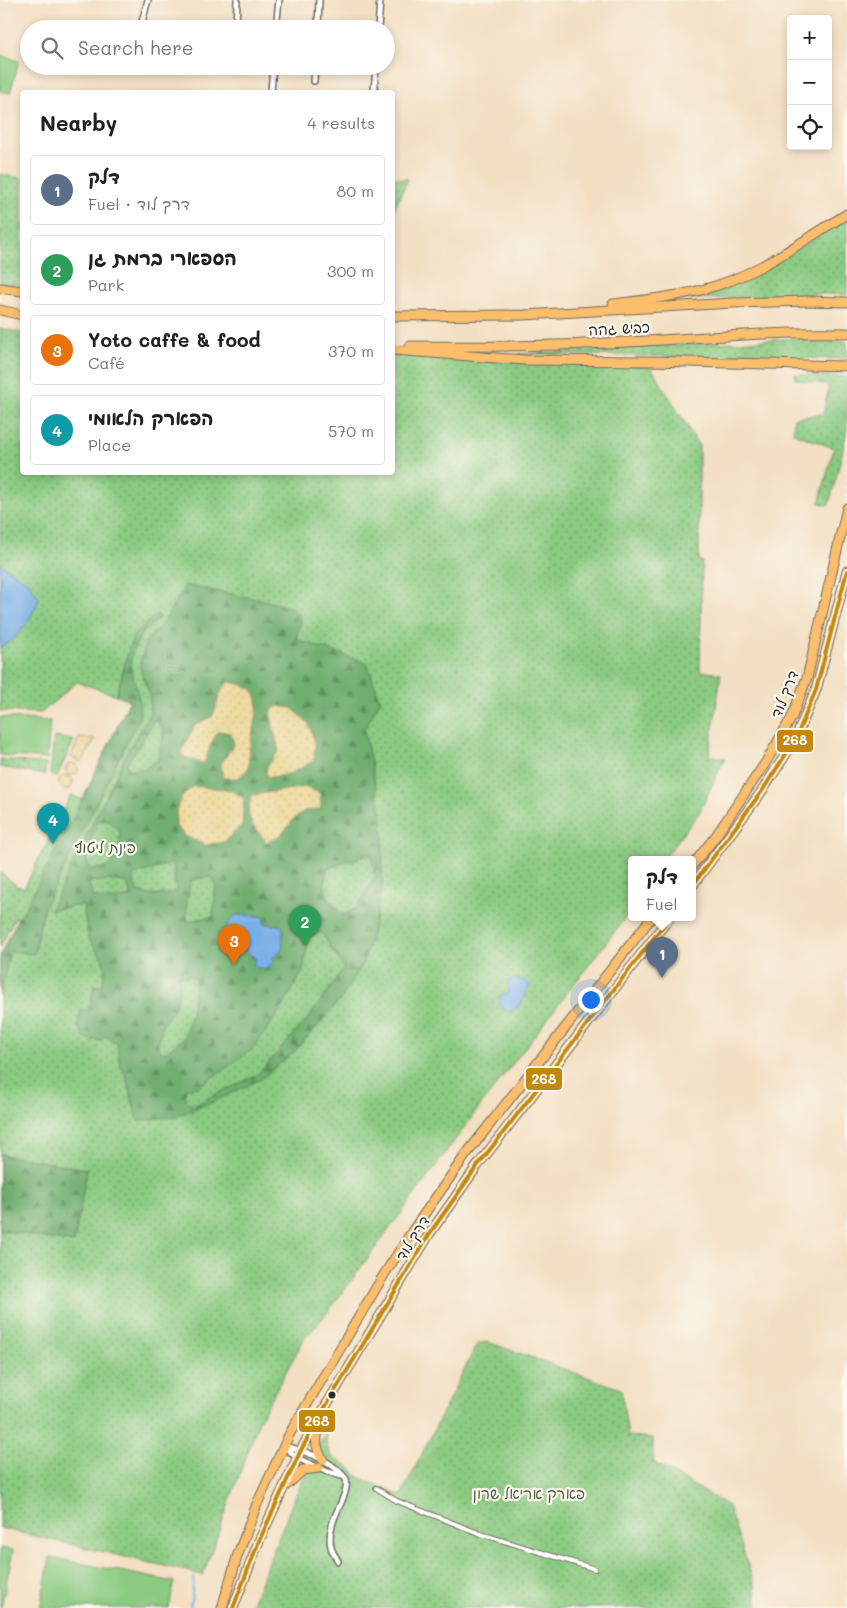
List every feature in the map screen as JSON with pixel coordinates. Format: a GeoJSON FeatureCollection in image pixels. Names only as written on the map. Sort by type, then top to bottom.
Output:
{"type":"FeatureCollection","features":[{"type":"Feature","properties":{"kind":"main road"},"geometry":{"type":"LineString","coordinates":[[524,315],[646,300],[706,289],[767,262],[847,214]]}},
{"type":"Feature","properties":{"kind":"main road"},"geometry":{"type":"LineString","coordinates":[[0,288],[20,292]]}},
{"type":"Feature","properties":{"kind":"main road","name":"כביש גהה"},"geometry":{"type":"LineString","coordinates":[[395,316],[524,315],[733,302],[847,302]]}},
{"type":"Feature","properties":{"kind":"main road"},"geometry":{"type":"LineString","coordinates":[[0,310],[20,315]]}},
{"type":"Feature","properties":{"kind":"main road","name":"כביש גהה"},"geometry":{"type":"LineString","coordinates":[[395,346],[535,347],[748,334],[847,333]]}},
{"type":"Feature","properties":{"kind":"main road"},"geometry":{"type":"LineString","coordinates":[[395,350],[524,360],[847,366]]}},
{"type":"Feature","properties":{"kind":"main road"},"geometry":{"type":"LineString","coordinates":[[746,364],[782,368],[847,370]]}},
{"type":"Feature","properties":{"kind":"main road","name":"דרך לוד"},"geometry":{"type":"LineString","coordinates":[[696,861],[715,837],[766,762],[792,717],[807,678],[847,508]]}},
{"type":"Feature","properties":{"kind":"main road","name":"דרך לוד"},"geometry":{"type":"LineString","coordinates":[[696,881],[762,791],[795,740],[816,690],[847,571]]}},
{"type":"Feature","properties":{"kind":"main road","name":"דרך לוד"},"geometry":{"type":"LineString","coordinates":[[222,1608],[237,1557],[257,1504],[290,1433],[382,1278],[430,1206],[494,1119],[649,921]]}},
{"type":"Feature","properties":{"kind":"main road","name":"דרך לוד"},"geometry":{"type":"LineString","coordinates":[[233,1608],[259,1541],[299,1454],[430,1233],[457,1194],[667,921]]}},
{"type":"Feature","properties":{"kind":"main road"},"geometry":{"type":"LineString","coordinates":[[282,1489],[303,1470],[321,1464],[316,1442],[324,1409]]}},
{"type":"Feature","properties":{"kind":"street"},"geometry":{"type":"LineString","coordinates":[[142,20],[148,0]]}},
{"type":"Feature","properties":{"kind":"street"},"geometry":{"type":"LineString","coordinates":[[237,20],[238,0]]}},
{"type":"Feature","properties":{"kind":"street"},"geometry":{"type":"LineString","coordinates":[[277,20],[279,0]]}},
{"type":"Feature","properties":{"kind":"street"},"geometry":{"type":"LineString","coordinates":[[318,20],[319,0]]}},
{"type":"Feature","properties":{"kind":"street"},"geometry":{"type":"LineString","coordinates":[[379,20],[380,0]]}},
{"type":"Feature","properties":{"kind":"street"},"geometry":{"type":"LineString","coordinates":[[271,90],[272,75]]}},
{"type":"Feature","properties":{"kind":"street"},"geometry":{"type":"LineString","coordinates":[[314,75],[314,81]]}},
{"type":"Feature","properties":{"kind":"street"},"geometry":{"type":"LineString","coordinates":[[374,90],[375,75]]}},
{"type":"Feature","properties":{"kind":"street"},"geometry":{"type":"LineString","coordinates":[[284,1446],[345,1477],[346,1491],[331,1528],[331,1548],[338,1561]]}},
{"type":"Feature","properties":{"kind":"street"},"geometry":{"type":"LineString","coordinates":[[284,1446],[321,1464]]}},
{"type":"Feature","properties":{"kind":"street"},"geometry":{"type":"LineString","coordinates":[[376,1488],[397,1500],[482,1534],[595,1569]]}},
{"type":"Feature","properties":{"kind":"green space"},"geometry":{"type":"Polygon","coordinates":[[[0,55],[19,61],[10,93],[0,91],[0,55]]]}},
{"type":"Feature","properties":{"kind":"green space"},"geometry":{"type":"Polygon","coordinates":[[[0,174],[20,178],[20,286],[0,282],[0,174]]]}},
{"type":"Feature","properties":{"kind":"green space"},"geometry":{"type":"Polygon","coordinates":[[[395,178],[408,179],[395,208],[395,178]]]}},
{"type":"Feature","properties":{"kind":"green space"},"geometry":{"type":"Polygon","coordinates":[[[847,220],[847,295],[824,294],[669,300],[697,296],[772,265],[825,231],[847,220]]]}},
{"type":"Feature","properties":{"kind":"green space","name":"פינת ליטוף"},"geometry":{"type":"Polygon","coordinates":[[[0,328],[20,333],[20,475],[395,475],[395,353],[651,367],[699,446],[699,561],[702,561],[700,671],[721,674],[709,756],[725,758],[699,813],[666,856],[628,856],[628,914],[478,1109],[328,1312],[304,1339],[259,1421],[203,1575],[0,1528],[0,960],[19,919],[15,917],[0,947],[0,872],[17,886],[24,888],[71,795],[82,800],[130,700],[77,682],[41,713],[0,711],[0,328]]]}},
{"type":"Feature","properties":{"kind":"green space"},"geometry":{"type":"Polygon","coordinates":[[[802,338],[847,342],[847,359],[518,354],[802,338]]]}},
{"type":"Feature","properties":{"kind":"green space"},"geometry":{"type":"Polygon","coordinates":[[[795,374],[847,377],[847,430],[829,505],[819,503],[834,448],[793,433],[794,418],[823,414],[829,385],[795,379],[795,374]]]}},
{"type":"Feature","properties":{"kind":"green space"},"geometry":{"type":"Polygon","coordinates":[[[185,585],[263,600],[289,607],[302,617],[296,639],[367,663],[379,698],[381,699],[364,730],[381,811],[383,839],[382,889],[372,935],[363,963],[341,999],[295,1051],[261,1079],[213,1102],[176,1116],[138,1121],[125,1073],[120,1066],[117,1043],[105,1036],[101,1041],[84,1038],[78,1025],[81,1009],[89,1011],[94,985],[102,987],[105,968],[102,958],[88,938],[83,905],[50,910],[127,753],[150,713],[150,695],[141,673],[140,663],[146,642],[164,622],[185,585]],[[221,691],[213,716],[194,725],[181,754],[204,764],[218,731],[232,733],[234,744],[221,764],[248,769],[250,746],[221,691]],[[155,719],[139,746],[126,765],[131,770],[145,769],[158,760],[164,731],[155,719]],[[193,786],[224,842],[231,835],[211,789],[193,786]],[[305,787],[281,835],[293,820],[304,811],[321,808],[305,787]],[[107,819],[98,821],[85,855],[90,870],[108,867],[120,853],[120,832],[107,819]],[[371,854],[328,868],[326,894],[343,915],[357,908],[375,877],[371,854]],[[173,863],[134,875],[137,891],[151,895],[176,892],[173,863]],[[211,876],[191,880],[187,902],[187,921],[213,917],[216,884],[211,876]],[[108,880],[89,882],[92,896],[111,900],[131,897],[127,882],[108,880]],[[236,915],[227,941],[244,949],[256,959],[253,964],[258,968],[266,969],[273,962],[273,956],[279,952],[279,925],[264,924],[264,917],[236,915]],[[321,932],[309,937],[303,971],[281,1009],[253,1049],[198,1087],[185,1089],[186,1101],[192,1106],[257,1075],[308,1019],[344,968],[321,932]],[[179,976],[179,991],[174,1009],[162,1025],[158,1049],[164,1053],[184,1038],[192,1010],[196,979],[191,976],[179,976]]]}},
{"type":"Feature","properties":{"kind":"green space"},"geometry":{"type":"Polygon","coordinates":[[[157,613],[160,617],[139,638],[132,654],[130,665],[140,703],[140,716],[44,908],[34,954],[10,951],[0,997],[0,956],[18,918],[20,918],[87,791],[130,701],[116,695],[133,636],[157,613]]]}},
{"type":"Feature","properties":{"kind":"green space"},"geometry":{"type":"Polygon","coordinates":[[[0,717],[50,721],[47,759],[0,755],[0,717]]]}},
{"type":"Feature","properties":{"kind":"green space"},"geometry":{"type":"Polygon","coordinates":[[[54,737],[74,740],[57,777],[50,775],[54,737]]]}},
{"type":"Feature","properties":{"kind":"green space"},"geometry":{"type":"Polygon","coordinates":[[[0,759],[46,764],[45,775],[0,767],[0,759]]]}},
{"type":"Feature","properties":{"kind":"green space"},"geometry":{"type":"Polygon","coordinates":[[[0,1154],[87,1169],[74,1243],[0,1230],[0,1154]]]}},
{"type":"Feature","properties":{"kind":"green space","name":"פארק אריאל שרון"},"geometry":{"type":"Polygon","coordinates":[[[488,1342],[621,1389],[628,1436],[653,1438],[653,1462],[728,1506],[755,1586],[758,1608],[250,1608],[293,1501],[326,1431],[326,1442],[332,1456],[346,1465],[357,1476],[401,1496],[477,1344],[488,1342]]]}},
{"type":"Feature","properties":{"kind":"green space"},"geometry":{"type":"Polygon","coordinates":[[[0,1548],[13,1550],[1,1608],[0,1608],[0,1548]]]}},
{"type":"Feature","properties":{"kind":"green space"},"geometry":{"type":"Polygon","coordinates":[[[50,1557],[174,1582],[169,1608],[40,1608],[50,1557]]]}},
{"type":"Feature","properties":{"kind":"sand"},"geometry":{"type":"Polygon","coordinates":[[[228,682],[240,684],[251,689],[257,700],[248,769],[238,778],[223,778],[221,764],[234,744],[231,733],[218,731],[204,764],[180,754],[195,725],[213,716],[221,691],[228,682]]]}},
{"type":"Feature","properties":{"kind":"sand"},"geometry":{"type":"Polygon","coordinates":[[[277,706],[292,708],[309,724],[315,744],[314,760],[292,773],[267,777],[266,768],[279,751],[270,712],[277,706]]]}},
{"type":"Feature","properties":{"kind":"sand"},"geometry":{"type":"Polygon","coordinates":[[[79,738],[95,739],[82,762],[71,757],[79,738]]]}},
{"type":"Feature","properties":{"kind":"sand"},"geometry":{"type":"Polygon","coordinates":[[[71,763],[77,765],[78,771],[70,776],[73,781],[71,788],[64,790],[59,785],[59,780],[62,776],[69,775],[66,767],[71,763]]]}},
{"type":"Feature","properties":{"kind":"sand"},"geometry":{"type":"Polygon","coordinates":[[[193,786],[231,790],[244,799],[242,825],[224,842],[206,845],[187,837],[176,827],[178,804],[193,786]]]}},
{"type":"Feature","properties":{"kind":"sand"},"geometry":{"type":"Polygon","coordinates":[[[305,787],[320,793],[321,809],[304,811],[293,820],[281,835],[267,842],[257,831],[249,815],[252,795],[305,787]]]}},
{"type":"Feature","properties":{"kind":"water"},"geometry":{"type":"Polygon","coordinates":[[[0,564],[29,583],[39,598],[24,627],[14,638],[0,648],[0,564]]]}},
{"type":"Feature","properties":{"kind":"water"},"geometry":{"type":"Polygon","coordinates":[[[236,915],[264,917],[264,924],[279,925],[283,928],[282,949],[274,956],[273,962],[266,969],[258,968],[253,964],[256,959],[244,949],[227,941],[225,938],[227,926],[236,915]]]}},
{"type":"Feature","properties":{"kind":"water"},"geometry":{"type":"Polygon","coordinates":[[[514,979],[525,980],[530,985],[520,1005],[509,1013],[500,1006],[500,995],[508,994],[508,981],[514,979]]]}},
{"type":"Feature","properties":{"kind":"waterway"},"geometry":{"type":"LineString","coordinates":[[190,1608],[194,1578]]}},
{"type":"Feature","properties":{"kind":"transit line","name":"268"},"geometry":{"type":"LineString","coordinates":[[696,881],[762,791],[795,740],[816,690],[847,571]]}},
{"type":"Feature","properties":{"kind":"transit line","name":"268"},"geometry":{"type":"LineString","coordinates":[[233,1608],[259,1541],[301,1450],[430,1233],[478,1165],[667,921]]}},
{"type":"Feature","properties":{"kind":"place","name":"הפארק הלאומי"},"geometry":{"type":"Point","coordinates":[53,844]}},
{"type":"Feature","properties":{"kind":"place","name":"הספארי ברמת גן"},"geometry":{"type":"Point","coordinates":[305,946]}},
{"type":"Feature","properties":{"kind":"place","name":"Yoto caffe & food"},"geometry":{"type":"Point","coordinates":[234,965]}},
{"type":"Feature","properties":{"kind":"place","name":"דלק"},"geometry":{"type":"Point","coordinates":[662,978]}}]}
